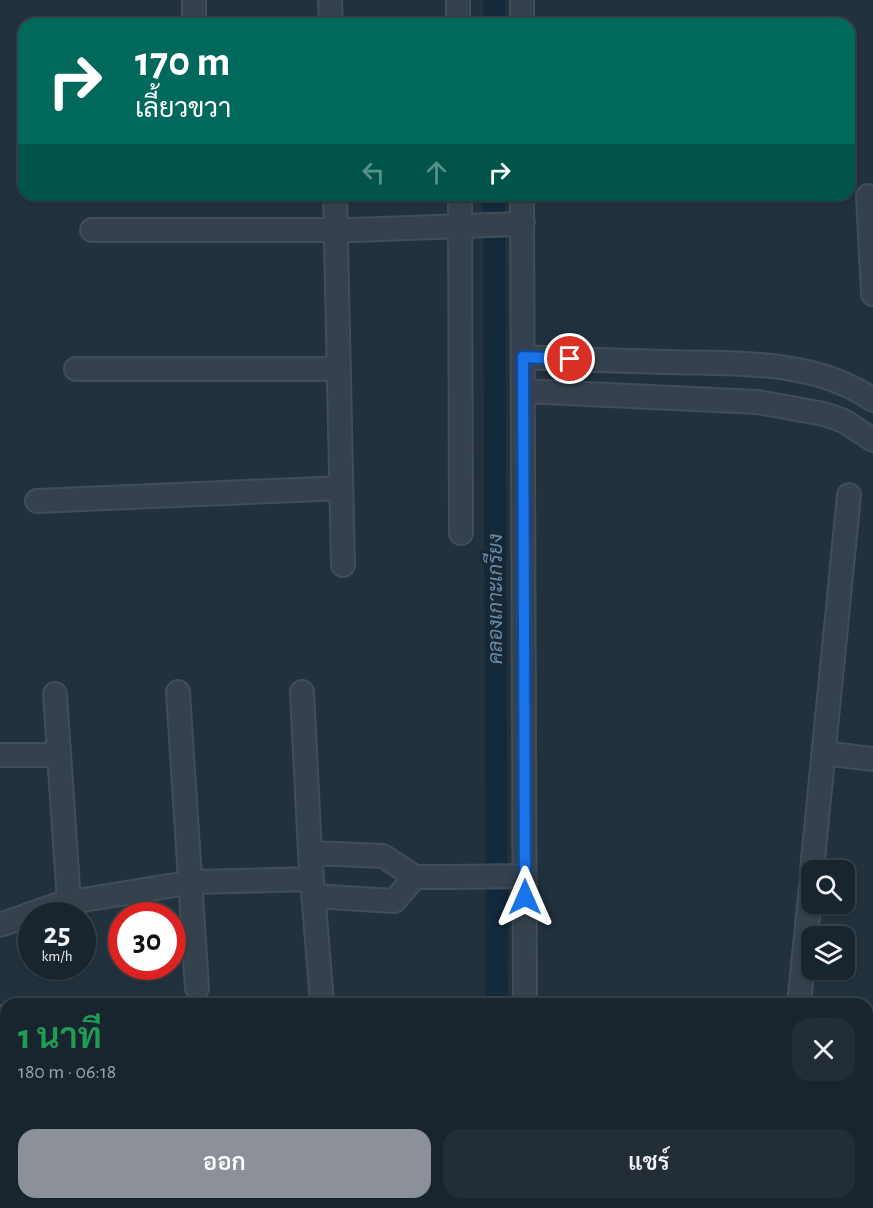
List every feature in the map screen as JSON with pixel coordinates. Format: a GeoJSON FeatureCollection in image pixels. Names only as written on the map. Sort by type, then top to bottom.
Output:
{"type":"FeatureCollection","features":[{"type":"Feature","properties":{"kind":"street"},"geometry":{"type":"LineString","coordinates":[[194,0],[194,18]]}},
{"type":"Feature","properties":{"kind":"street"},"geometry":{"type":"LineString","coordinates":[[330,0],[331,18]]}},
{"type":"Feature","properties":{"kind":"street"},"geometry":{"type":"LineString","coordinates":[[458,0],[458,18]]}},
{"type":"Feature","properties":{"kind":"street"},"geometry":{"type":"LineString","coordinates":[[522,0],[522,18]]}},
{"type":"Feature","properties":{"kind":"street"},"geometry":{"type":"LineString","coordinates":[[868,196],[873,294]]}},
{"type":"Feature","properties":{"kind":"street"},"geometry":{"type":"LineString","coordinates":[[335,201],[343,565]]}},
{"type":"Feature","properties":{"kind":"street"},"geometry":{"type":"LineString","coordinates":[[461,201],[467,225],[461,533]]}},
{"type":"Feature","properties":{"kind":"street"},"geometry":{"type":"LineString","coordinates":[[522,201],[525,998]]}},
{"type":"Feature","properties":{"kind":"street"},"geometry":{"type":"LineString","coordinates":[[92,230],[336,230],[521,223]]}},
{"type":"Feature","properties":{"kind":"street"},"geometry":{"type":"LineString","coordinates":[[523,357],[790,368],[829,378],[873,400]]}},
{"type":"Feature","properties":{"kind":"street"},"geometry":{"type":"LineString","coordinates":[[708,398],[711,364]]}},
{"type":"Feature","properties":{"kind":"street"},"geometry":{"type":"LineString","coordinates":[[76,369],[339,369]]}},
{"type":"Feature","properties":{"kind":"street"},"geometry":{"type":"LineString","coordinates":[[523,391],[758,402],[824,414],[844,421],[873,440]]}},
{"type":"Feature","properties":{"kind":"street"},"geometry":{"type":"LineString","coordinates":[[37,501],[341,488]]}},
{"type":"Feature","properties":{"kind":"street"},"geometry":{"type":"LineString","coordinates":[[813,860],[849,495]]}},
{"type":"Feature","properties":{"kind":"street"},"geometry":{"type":"LineString","coordinates":[[178,692],[197,988]]}},
{"type":"Feature","properties":{"kind":"street"},"geometry":{"type":"LineString","coordinates":[[302,692],[310,853],[322,998]]}},
{"type":"Feature","properties":{"kind":"street"},"geometry":{"type":"LineString","coordinates":[[55,694],[69,902],[190,882],[313,888],[394,901],[415,878]]}},
{"type":"Feature","properties":{"kind":"street"},"geometry":{"type":"LineString","coordinates":[[824,753],[873,759]]}},
{"type":"Feature","properties":{"kind":"street"},"geometry":{"type":"LineString","coordinates":[[0,755],[58,755]]}},
{"type":"Feature","properties":{"kind":"street"},"geometry":{"type":"LineString","coordinates":[[310,853],[383,856],[415,878],[526,876]]}},
{"type":"Feature","properties":{"kind":"street"},"geometry":{"type":"LineString","coordinates":[[800,998],[808,914]]}},
{"type":"Feature","properties":{"kind":"street"},"geometry":{"type":"LineString","coordinates":[[0,926],[18,919]]}},
{"type":"Feature","properties":{"kind":"waterway","name":"คลองเกาะเกรียง"},"geometry":{"type":"LineString","coordinates":[[494,0],[494,18]]}},
{"type":"Feature","properties":{"kind":"waterway","name":"คลองเกาะเกรียง"},"geometry":{"type":"LineString","coordinates":[[494,201],[497,998]]}},
{"type":"Feature","properties":{"kind":"route"},"geometry":{"type":"LineString","coordinates":[[525,897],[523,357],[570,359]]}}]}
